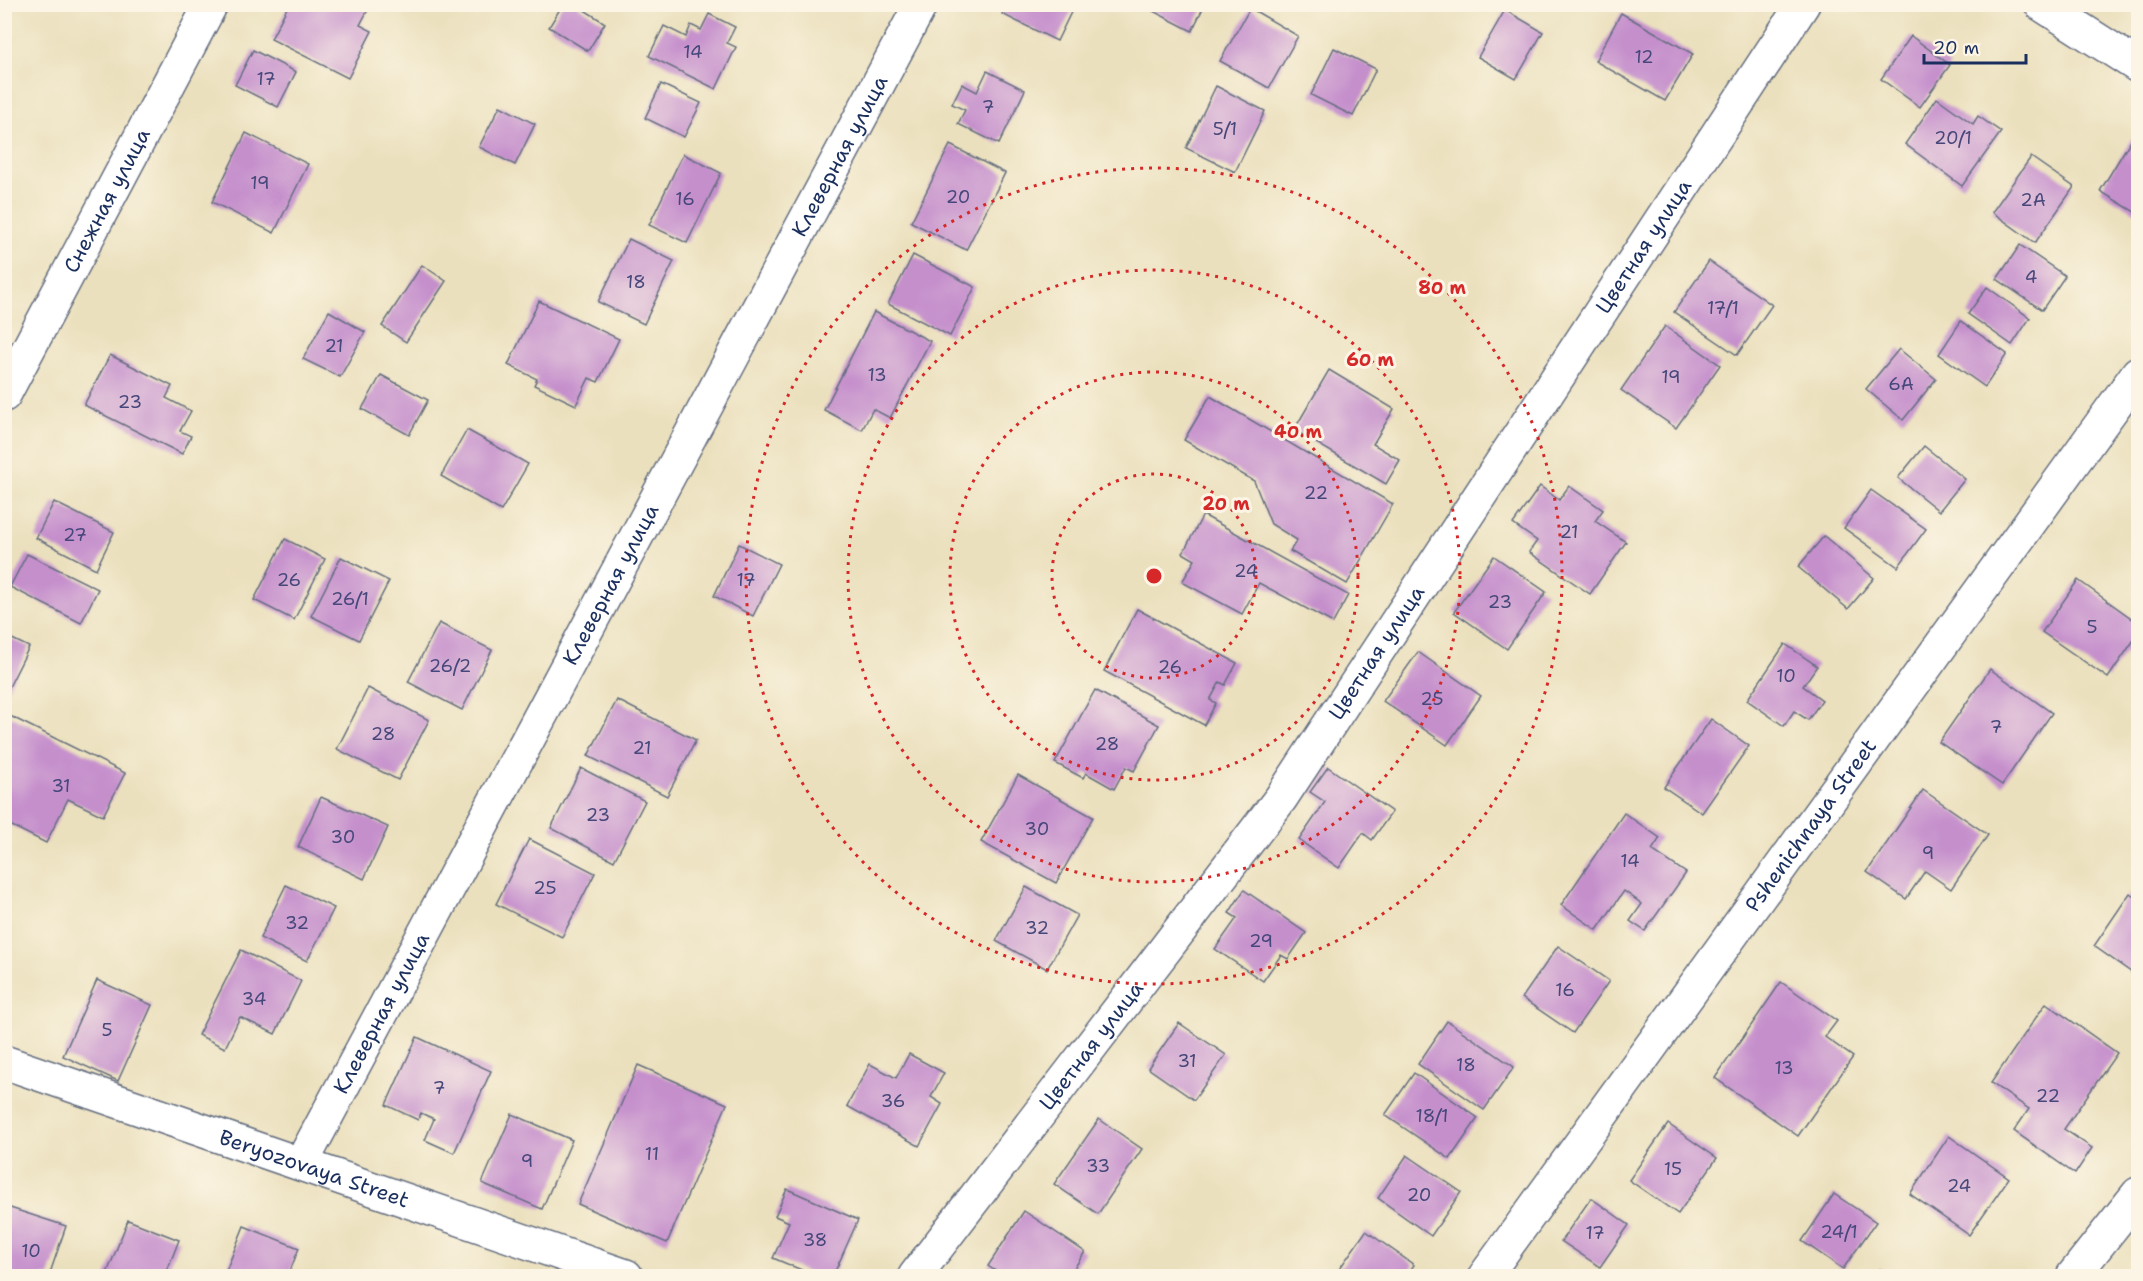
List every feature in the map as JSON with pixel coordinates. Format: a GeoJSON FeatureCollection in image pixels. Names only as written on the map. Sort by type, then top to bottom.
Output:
{"type":"FeatureCollection","features":[{"type":"Feature","properties":{"kind":"street","name":"Снежная улица"},"geometry":{"type":"LineString","coordinates":[[4,395],[211,4]]}},
{"type":"Feature","properties":{"kind":"street","name":"Клеверная улица"},"geometry":{"type":"LineString","coordinates":[[301,1164],[921,4]]}},
{"type":"Feature","properties":{"kind":"street","name":"Цветная улица"},"geometry":{"type":"LineString","coordinates":[[915,1276],[1281,798],[1803,4]]}},
{"type":"Feature","properties":{"kind":"street"},"geometry":{"type":"LineString","coordinates":[[2041,4],[2139,66]]}},
{"type":"Feature","properties":{"kind":"street","name":"Pshenichnaya Street"},"geometry":{"type":"LineString","coordinates":[[1485,1276],[2139,373]]}},
{"type":"Feature","properties":{"kind":"street","name":"Beryozovaya Street"},"geometry":{"type":"LineString","coordinates":[[4,1062],[626,1276]]}},
{"type":"Feature","properties":{"kind":"street"},"geometry":{"type":"LineString","coordinates":[[2073,1276],[2139,1194]]}},
{"type":"Feature","properties":{"kind":"building"},"geometry":{"type":"Polygon","coordinates":[[[289,4],[371,4],[360,25],[372,31],[348,78],[271,39],[289,4]]]}},
{"type":"Feature","properties":{"kind":"building"},"geometry":{"type":"Polygon","coordinates":[[[563,4],[575,4],[605,23],[588,51],[549,27],[563,4]]]}},
{"type":"Feature","properties":{"kind":"building"},"geometry":{"type":"Polygon","coordinates":[[[1006,4],[1075,4],[1057,41],[1002,14],[1006,4]]]}},
{"type":"Feature","properties":{"kind":"building"},"geometry":{"type":"Polygon","coordinates":[[[1144,4],[1205,4],[1192,31],[1143,6],[1144,4]]]}},
{"type":"Feature","properties":{"kind":"building"},"geometry":{"type":"Polygon","coordinates":[[[1250,8],[1298,36],[1269,88],[1220,61],[1250,8]]]}},
{"type":"Feature","properties":{"kind":"building"},"geometry":{"type":"Polygon","coordinates":[[[1505,10],[1543,32],[1516,79],[1478,57],[1505,10]]]}},
{"type":"Feature","properties":{"kind":"building"},"geometry":{"type":"Polygon","coordinates":[[[1621,13],[1693,54],[1665,101],[1595,61],[1621,13]]]}},
{"type":"Feature","properties":{"kind":"building"},"geometry":{"type":"Polygon","coordinates":[[[709,14],[735,27],[727,43],[736,47],[716,89],[649,56],[664,26],[686,37],[691,25],[701,30],[709,14]]]}},
{"type":"Feature","properties":{"kind":"building"},"geometry":{"type":"Polygon","coordinates":[[[1911,36],[1950,65],[1920,107],[1881,79],[1911,36]]]}},
{"type":"Feature","properties":{"kind":"building"},"geometry":{"type":"Polygon","coordinates":[[[1334,48],[1376,69],[1353,116],[1311,95],[1334,48]]]}},
{"type":"Feature","properties":{"kind":"building"},"geometry":{"type":"Polygon","coordinates":[[[253,50],[296,72],[278,107],[235,85],[253,50]]]}},
{"type":"Feature","properties":{"kind":"building"},"geometry":{"type":"Polygon","coordinates":[[[987,71],[1025,90],[999,144],[958,124],[965,110],[952,104],[962,84],[977,92],[987,71]]]}},
{"type":"Feature","properties":{"kind":"building"},"geometry":{"type":"Polygon","coordinates":[[[661,84],[701,103],[684,137],[645,118],[661,84]]]}},
{"type":"Feature","properties":{"kind":"building"},"geometry":{"type":"Polygon","coordinates":[[[1216,86],[1265,111],[1235,172],[1186,148],[1216,86]]]}},
{"type":"Feature","properties":{"kind":"building"},"geometry":{"type":"Polygon","coordinates":[[[1937,98],[1973,124],[1978,116],[2001,132],[1962,186],[1905,144],[1937,98]]]}},
{"type":"Feature","properties":{"kind":"building"},"geometry":{"type":"Polygon","coordinates":[[[500,106],[535,124],[515,165],[479,147],[500,106]]]}},
{"type":"Feature","properties":{"kind":"building"},"geometry":{"type":"Polygon","coordinates":[[[2138,131],[2138,214],[2100,191],[2138,131]]]}},
{"type":"Feature","properties":{"kind":"building"},"geometry":{"type":"Polygon","coordinates":[[[246,133],[308,164],[274,233],[212,202],[246,133]]]}},
{"type":"Feature","properties":{"kind":"building"},"geometry":{"type":"Polygon","coordinates":[[[950,145],[1005,173],[966,250],[911,222],[950,145]]]}},
{"type":"Feature","properties":{"kind":"building"},"geometry":{"type":"Polygon","coordinates":[[[683,154],[721,173],[687,243],[649,225],[683,154]]]}},
{"type":"Feature","properties":{"kind":"building"},"geometry":{"type":"Polygon","coordinates":[[[2031,157],[2074,187],[2035,243],[1992,212],[2031,157]]]}},
{"type":"Feature","properties":{"kind":"building"},"geometry":{"type":"Polygon","coordinates":[[[629,239],[674,261],[644,324],[598,302],[629,239]]]}},
{"type":"Feature","properties":{"kind":"building"},"geometry":{"type":"Polygon","coordinates":[[[2020,245],[2065,276],[2042,310],[1997,279],[2020,245]]]}},
{"type":"Feature","properties":{"kind":"building"},"geometry":{"type":"Polygon","coordinates":[[[913,255],[975,287],[950,336],[888,304],[913,255]]]}},
{"type":"Feature","properties":{"kind":"building"},"geometry":{"type":"Polygon","coordinates":[[[1709,261],[1772,305],[1737,355],[1674,312],[1709,261]]]}},
{"type":"Feature","properties":{"kind":"building"},"geometry":{"type":"Polygon","coordinates":[[[422,265],[446,281],[406,342],[382,326],[422,265]]]}},
{"type":"Feature","properties":{"kind":"building"},"geometry":{"type":"Polygon","coordinates":[[[1987,287],[2030,318],[2012,345],[1968,314],[1987,287]]]}},
{"type":"Feature","properties":{"kind":"building"},"geometry":{"type":"Polygon","coordinates":[[[539,301],[619,339],[598,382],[589,378],[576,405],[534,385],[537,379],[508,365],[539,301]]]}},
{"type":"Feature","properties":{"kind":"building"},"geometry":{"type":"Polygon","coordinates":[[[329,311],[365,332],[340,377],[303,359],[329,311]]]}},
{"type":"Feature","properties":{"kind":"building"},"geometry":{"type":"Polygon","coordinates":[[[874,312],[930,341],[890,418],[873,409],[862,430],[824,410],[874,312]]]}},
{"type":"Feature","properties":{"kind":"building"},"geometry":{"type":"Polygon","coordinates":[[[1961,321],[2007,354],[1985,387],[1939,354],[1961,321]]]}},
{"type":"Feature","properties":{"kind":"building"},"geometry":{"type":"Polygon","coordinates":[[[1665,326],[1720,365],[1676,428],[1621,390],[1665,326]]]}},
{"type":"Feature","properties":{"kind":"building"},"geometry":{"type":"Polygon","coordinates":[[[1899,349],[1936,379],[1903,420],[1866,389],[1899,349]]]}},
{"type":"Feature","properties":{"kind":"building"},"geometry":{"type":"Polygon","coordinates":[[[110,355],[172,386],[166,398],[191,411],[180,431],[191,436],[182,454],[84,405],[110,355]]]}},
{"type":"Feature","properties":{"kind":"building"},"geometry":{"type":"Polygon","coordinates":[[[1329,370],[1394,409],[1373,444],[1400,460],[1386,484],[1294,430],[1329,370]]]}},
{"type":"Feature","properties":{"kind":"building"},"geometry":{"type":"Polygon","coordinates":[[[381,375],[428,400],[409,435],[362,409],[381,375]]]}},
{"type":"Feature","properties":{"kind":"building"},"geometry":{"type":"Polygon","coordinates":[[[1210,396],[1393,504],[1347,584],[1290,551],[1297,540],[1271,524],[1254,481],[1184,440],[1210,396]]]}},
{"type":"Feature","properties":{"kind":"building"},"geometry":{"type":"Polygon","coordinates":[[[467,430],[528,464],[501,511],[441,476],[467,430]]]}},
{"type":"Feature","properties":{"kind":"building"},"geometry":{"type":"Polygon","coordinates":[[[1924,446],[1965,479],[1939,511],[1898,478],[1924,446]]]}},
{"type":"Feature","properties":{"kind":"building"},"geometry":{"type":"Polygon","coordinates":[[[1540,486],[1559,500],[1569,486],[1603,510],[1595,521],[1626,542],[1590,594],[1529,552],[1537,541],[1513,524],[1540,486]]]}},
{"type":"Feature","properties":{"kind":"building"},"geometry":{"type":"Polygon","coordinates":[[[1871,490],[1926,529],[1898,567],[1844,528],[1871,490]]]}},
{"type":"Feature","properties":{"kind":"building"},"geometry":{"type":"Polygon","coordinates":[[[54,502],[114,532],[96,569],[36,538],[54,502]]]}},
{"type":"Feature","properties":{"kind":"building"},"geometry":{"type":"Polygon","coordinates":[[[1203,515],[1348,595],[1333,623],[1259,583],[1242,614],[1182,582],[1195,560],[1183,553],[1203,515]]]}},
{"type":"Feature","properties":{"kind":"building"},"geometry":{"type":"Polygon","coordinates":[[[1824,536],[1874,578],[1848,609],[1798,567],[1824,536]]]}},
{"type":"Feature","properties":{"kind":"building"},"geometry":{"type":"Polygon","coordinates":[[[285,539],[325,559],[294,620],[254,600],[285,539]]]}},
{"type":"Feature","properties":{"kind":"building"},"geometry":{"type":"Polygon","coordinates":[[[739,544],[779,564],[753,616],[714,596],[739,544]]]}},
{"type":"Feature","properties":{"kind":"building"},"geometry":{"type":"Polygon","coordinates":[[[27,554],[98,589],[81,623],[10,587],[27,554]]]}},
{"type":"Feature","properties":{"kind":"building"},"geometry":{"type":"Polygon","coordinates":[[[1494,556],[1546,592],[1507,649],[1454,612],[1494,556]]]}},
{"type":"Feature","properties":{"kind":"building"},"geometry":{"type":"Polygon","coordinates":[[[341,557],[389,581],[359,640],[311,616],[341,557]]]}},
{"type":"Feature","properties":{"kind":"building"},"geometry":{"type":"Polygon","coordinates":[[[2078,580],[2138,623],[2138,634],[2108,678],[2042,632],[2078,580]]]}},
{"type":"Feature","properties":{"kind":"building"},"geometry":{"type":"Polygon","coordinates":[[[1137,609],[1237,663],[1225,685],[1220,682],[1210,700],[1216,703],[1204,725],[1104,671],[1137,609]]]}},
{"type":"Feature","properties":{"kind":"building"},"geometry":{"type":"Polygon","coordinates":[[[439,623],[492,650],[462,710],[408,682],[439,623]]]}},
{"type":"Feature","properties":{"kind":"building"},"geometry":{"type":"Polygon","coordinates":[[[4,635],[29,647],[4,697],[4,635]]]}},
{"type":"Feature","properties":{"kind":"building"},"geometry":{"type":"Polygon","coordinates":[[[1785,644],[1817,666],[1803,686],[1822,700],[1808,720],[1794,711],[1784,726],[1747,700],[1785,644]]]}},
{"type":"Feature","properties":{"kind":"building"},"geometry":{"type":"Polygon","coordinates":[[[1418,652],[1481,696],[1447,745],[1383,701],[1418,652]]]}},
{"type":"Feature","properties":{"kind":"building"},"geometry":{"type":"Polygon","coordinates":[[[1990,669],[2052,713],[2002,785],[1939,742],[1990,669]]]}},
{"type":"Feature","properties":{"kind":"building"},"geometry":{"type":"Polygon","coordinates":[[[368,688],[429,720],[398,780],[337,749],[368,688]]]}},
{"type":"Feature","properties":{"kind":"building"},"geometry":{"type":"Polygon","coordinates":[[[1095,690],[1159,725],[1134,771],[1126,767],[1114,789],[1086,773],[1083,778],[1055,763],[1095,690]]]}},
{"type":"Feature","properties":{"kind":"building"},"geometry":{"type":"Polygon","coordinates":[[[617,700],[696,740],[667,796],[588,756],[617,700]]]}},
{"type":"Feature","properties":{"kind":"building"},"geometry":{"type":"Polygon","coordinates":[[[4,713],[125,773],[103,816],[68,799],[46,843],[4,822],[4,713]]]}},
{"type":"Feature","properties":{"kind":"building"},"geometry":{"type":"Polygon","coordinates":[[[1711,719],[1749,746],[1702,813],[1664,787],[1711,719]]]}},
{"type":"Feature","properties":{"kind":"building"},"geometry":{"type":"Polygon","coordinates":[[[1328,767],[1392,812],[1372,840],[1363,833],[1339,868],[1299,840],[1325,802],[1310,792],[1328,767]]]}},
{"type":"Feature","properties":{"kind":"building"},"geometry":{"type":"Polygon","coordinates":[[[581,768],[645,801],[614,861],[551,828],[581,768]]]}},
{"type":"Feature","properties":{"kind":"building"},"geometry":{"type":"Polygon","coordinates":[[[1018,775],[1093,817],[1056,883],[981,842],[1018,775]]]}},
{"type":"Feature","properties":{"kind":"building"},"geometry":{"type":"Polygon","coordinates":[[[1923,790],[1988,835],[1951,889],[1925,871],[1906,899],[1867,872],[1923,790]]]}},
{"type":"Feature","properties":{"kind":"building"},"geometry":{"type":"Polygon","coordinates":[[[321,797],[388,827],[364,879],[298,847],[321,797]]]}},
{"type":"Feature","properties":{"kind":"building"},"geometry":{"type":"Polygon","coordinates":[[[1624,813],[1660,838],[1652,850],[1686,873],[1645,931],[1630,921],[1642,904],[1624,891],[1597,930],[1561,905],[1624,813]]]}},
{"type":"Feature","properties":{"kind":"building"},"geometry":{"type":"Polygon","coordinates":[[[529,839],[595,873],[562,937],[496,904],[529,839]]]}},
{"type":"Feature","properties":{"kind":"building"},"geometry":{"type":"Polygon","coordinates":[[[286,885],[334,908],[307,961],[260,938],[286,885]]]}},
{"type":"Feature","properties":{"kind":"building"},"geometry":{"type":"Polygon","coordinates":[[[1026,887],[1077,915],[1047,969],[996,941],[1026,887]]]}},
{"type":"Feature","properties":{"kind":"building"},"geometry":{"type":"Polygon","coordinates":[[[1244,890],[1306,933],[1288,959],[1281,955],[1263,981],[1215,949],[1237,918],[1229,913],[1244,890]]]}},
{"type":"Feature","properties":{"kind":"building"},"geometry":{"type":"Polygon","coordinates":[[[2130,893],[2138,899],[2138,977],[2094,946],[2130,893]]]}},
{"type":"Feature","properties":{"kind":"building"},"geometry":{"type":"Polygon","coordinates":[[[1558,946],[1609,981],[1573,1033],[1522,998],[1558,946]]]}},
{"type":"Feature","properties":{"kind":"building"},"geometry":{"type":"Polygon","coordinates":[[[241,950],[301,981],[275,1034],[240,1017],[225,1048],[198,1035],[241,950]]]}},
{"type":"Feature","properties":{"kind":"building"},"geometry":{"type":"Polygon","coordinates":[[[97,980],[152,1005],[118,1081],[63,1056],[97,980]]]}},
{"type":"Feature","properties":{"kind":"building"},"geometry":{"type":"Polygon","coordinates":[[[1781,982],[1837,1021],[1825,1037],[1853,1057],[1798,1136],[1715,1078],[1781,982]]]}},
{"type":"Feature","properties":{"kind":"building"},"geometry":{"type":"Polygon","coordinates":[[[2046,1003],[2117,1053],[2064,1129],[2092,1148],[2075,1174],[2014,1131],[2029,1109],[1991,1083],[2046,1003]]]}},
{"type":"Feature","properties":{"kind":"building"},"geometry":{"type":"Polygon","coordinates":[[[1447,1021],[1514,1067],[1484,1110],[1418,1064],[1447,1021]]]}},
{"type":"Feature","properties":{"kind":"building"},"geometry":{"type":"Polygon","coordinates":[[[1179,1023],[1226,1055],[1194,1100],[1148,1068],[1179,1023]]]}},
{"type":"Feature","properties":{"kind":"building"},"geometry":{"type":"Polygon","coordinates":[[[417,1037],[491,1071],[454,1153],[425,1140],[434,1119],[421,1113],[418,1120],[386,1105],[417,1037]]]}},
{"type":"Feature","properties":{"kind":"building"},"geometry":{"type":"Polygon","coordinates":[[[909,1054],[944,1073],[931,1097],[942,1104],[919,1146],[847,1106],[870,1064],[896,1078],[909,1054]]]}},
{"type":"Feature","properties":{"kind":"building"},"geometry":{"type":"Polygon","coordinates":[[[638,1065],[727,1104],[667,1243],[578,1204],[638,1065]]]}},
{"type":"Feature","properties":{"kind":"building"},"geometry":{"type":"Polygon","coordinates":[[[1414,1073],[1478,1118],[1450,1159],[1385,1115],[1414,1073]]]}},
{"type":"Feature","properties":{"kind":"building"},"geometry":{"type":"Polygon","coordinates":[[[512,1114],[572,1140],[542,1209],[482,1183],[512,1114]]]}},
{"type":"Feature","properties":{"kind":"building"},"geometry":{"type":"Polygon","coordinates":[[[1099,1119],[1142,1149],[1098,1214],[1054,1184],[1099,1119]]]}},
{"type":"Feature","properties":{"kind":"building"},"geometry":{"type":"Polygon","coordinates":[[[1668,1124],[1717,1158],[1678,1214],[1629,1180],[1668,1124]]]}},
{"type":"Feature","properties":{"kind":"building"},"geometry":{"type":"Polygon","coordinates":[[[1949,1136],[2009,1178],[1969,1235],[1910,1194],[1949,1136]]]}},
{"type":"Feature","properties":{"kind":"building"},"geometry":{"type":"Polygon","coordinates":[[[1407,1155],[1461,1192],[1431,1236],[1378,1198],[1407,1155]]]}},
{"type":"Feature","properties":{"kind":"building"},"geometry":{"type":"Polygon","coordinates":[[[787,1189],[858,1220],[833,1276],[816,1276],[773,1258],[789,1222],[775,1216],[787,1189]]]}},
{"type":"Feature","properties":{"kind":"building"},"geometry":{"type":"Polygon","coordinates":[[[1834,1194],[1876,1222],[1843,1269],[1802,1241],[1834,1194]]]}},
{"type":"Feature","properties":{"kind":"building"},"geometry":{"type":"Polygon","coordinates":[[[1591,1198],[1629,1225],[1600,1267],[1561,1241],[1591,1198]]]}},
{"type":"Feature","properties":{"kind":"building"},"geometry":{"type":"Polygon","coordinates":[[[4,1206],[66,1226],[49,1276],[4,1276],[4,1206]]]}},
{"type":"Feature","properties":{"kind":"building"},"geometry":{"type":"Polygon","coordinates":[[[1024,1211],[1085,1252],[1069,1276],[1003,1276],[988,1266],[1024,1211]]]}},
{"type":"Feature","properties":{"kind":"building"},"geometry":{"type":"Polygon","coordinates":[[[128,1220],[179,1240],[165,1276],[106,1276],[128,1220]]]}},
{"type":"Feature","properties":{"kind":"building"},"geometry":{"type":"Polygon","coordinates":[[[244,1226],[299,1248],[288,1276],[224,1276],[244,1226]]]}},
{"type":"Feature","properties":{"kind":"building"},"geometry":{"type":"Polygon","coordinates":[[[1366,1231],[1414,1265],[1406,1276],[1335,1275],[1366,1231]]]}},
{"type":"Feature","properties":{"kind":"building"},"geometry":{"type":"Polygon","coordinates":[[[1880,1269],[1892,1276],[1875,1276],[1880,1269]]]}}]}
